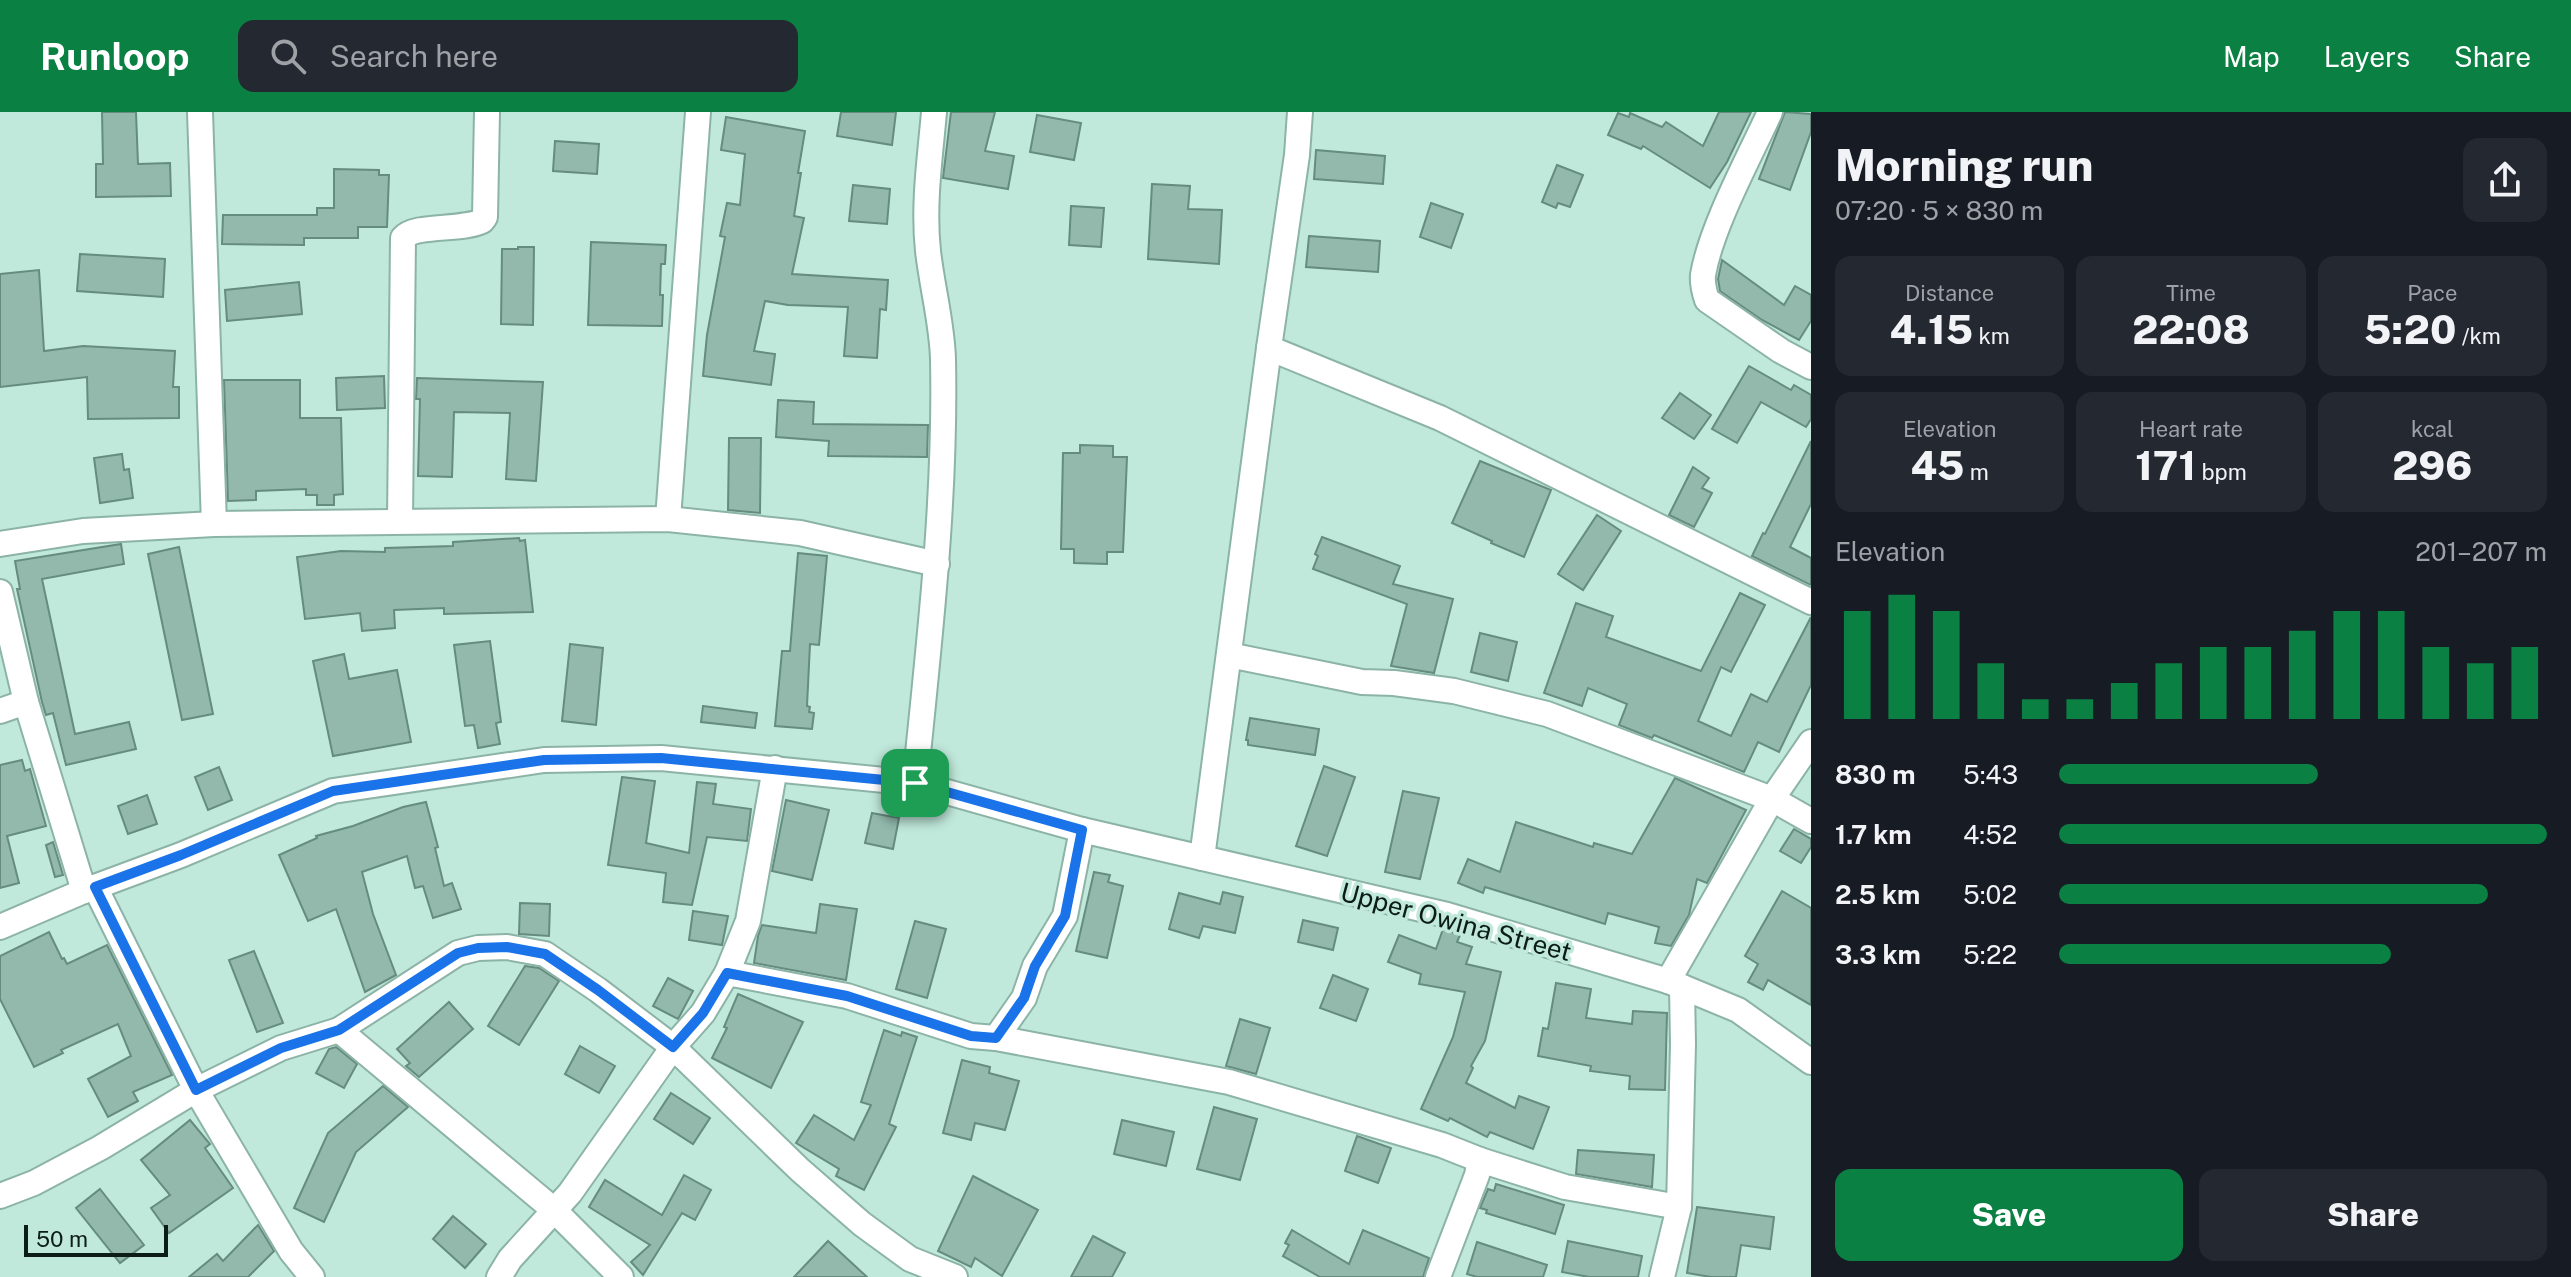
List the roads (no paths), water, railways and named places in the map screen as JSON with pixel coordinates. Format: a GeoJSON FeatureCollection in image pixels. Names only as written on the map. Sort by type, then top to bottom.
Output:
{"type":"FeatureCollection","features":[{"type":"Feature","properties":{"kind":"street"},"geometry":{"type":"LineString","coordinates":[[200,112],[214,524]]}},
{"type":"Feature","properties":{"kind":"street"},"geometry":{"type":"LineString","coordinates":[[400,520],[403,238],[407,232],[452,229],[482,221],[485,217],[487,112]]}},
{"type":"Feature","properties":{"kind":"street"},"geometry":{"type":"LineString","coordinates":[[668,519],[698,112]]}},
{"type":"Feature","properties":{"kind":"street"},"geometry":{"type":"LineString","coordinates":[[915,783],[937,564],[943,357],[925,213],[934,112]]}},
{"type":"Feature","properties":{"kind":"street"},"geometry":{"type":"LineString","coordinates":[[1202,858],[1297,155],[1300,112]]}},
{"type":"Feature","properties":{"kind":"street"},"geometry":{"type":"LineString","coordinates":[[1770,112],[1718,226],[1703,274],[1703,288],[1707,300],[1781,351],[1811,367]]}},
{"type":"Feature","properties":{"kind":"street"},"geometry":{"type":"LineString","coordinates":[[1269,348],[1440,418],[1811,602]]}},
{"type":"Feature","properties":{"kind":"street"},"geometry":{"type":"LineString","coordinates":[[0,544],[83,531],[214,524],[668,519],[800,533],[937,564]]}},
{"type":"Feature","properties":{"kind":"street"},"geometry":{"type":"LineString","coordinates":[[0,592],[26,702],[89,889],[196,1090],[291,1251],[312,1277]]}},
{"type":"Feature","properties":{"kind":"street"},"geometry":{"type":"LineString","coordinates":[[1229,655],[1362,682],[1454,691],[1547,714],[1772,799],[1811,821]]}},
{"type":"Feature","properties":{"kind":"street"},"geometry":{"type":"LineString","coordinates":[[0,711],[26,702]]}},
{"type":"Feature","properties":{"kind":"street"},"geometry":{"type":"LineString","coordinates":[[1662,1277],[1679,1207],[1683,1044],[1675,984],[1772,799],[1811,742]]}},
{"type":"Feature","properties":{"kind":"street","name":"Upper Owina Street"},"geometry":{"type":"LineString","coordinates":[[0,927],[333,791],[544,760],[661,758],[915,783],[1082,830],[1447,915],[1675,984],[1738,1010],[1811,1062]]}},
{"type":"Feature","properties":{"kind":"street"},"geometry":{"type":"LineString","coordinates":[[499,1277],[510,1259],[570,1193],[673,1047],[703,1013],[727,973],[748,921],[775,768]]}},
{"type":"Feature","properties":{"kind":"street"},"geometry":{"type":"LineString","coordinates":[[996,1038],[1024,998],[1035,966],[1065,916],[1082,830]]}},
{"type":"Feature","properties":{"kind":"street"},"geometry":{"type":"LineString","coordinates":[[0,1196],[34,1183],[100,1148],[196,1090],[281,1048],[339,1030],[458,953],[478,948],[507,947],[545,954],[598,990],[673,1047],[800,1170],[862,1224],[910,1259],[955,1277]]}},
{"type":"Feature","properties":{"kind":"street"},"geometry":{"type":"LineString","coordinates":[[727,973],[847,996],[971,1036],[996,1038],[1229,1082],[1442,1145],[1565,1187],[1679,1207]]}},
{"type":"Feature","properties":{"kind":"street"},"geometry":{"type":"LineString","coordinates":[[339,1030],[554,1210],[621,1277]]}},
{"type":"Feature","properties":{"kind":"street"},"geometry":{"type":"LineString","coordinates":[[1438,1277],[1480,1160]]}}]}
